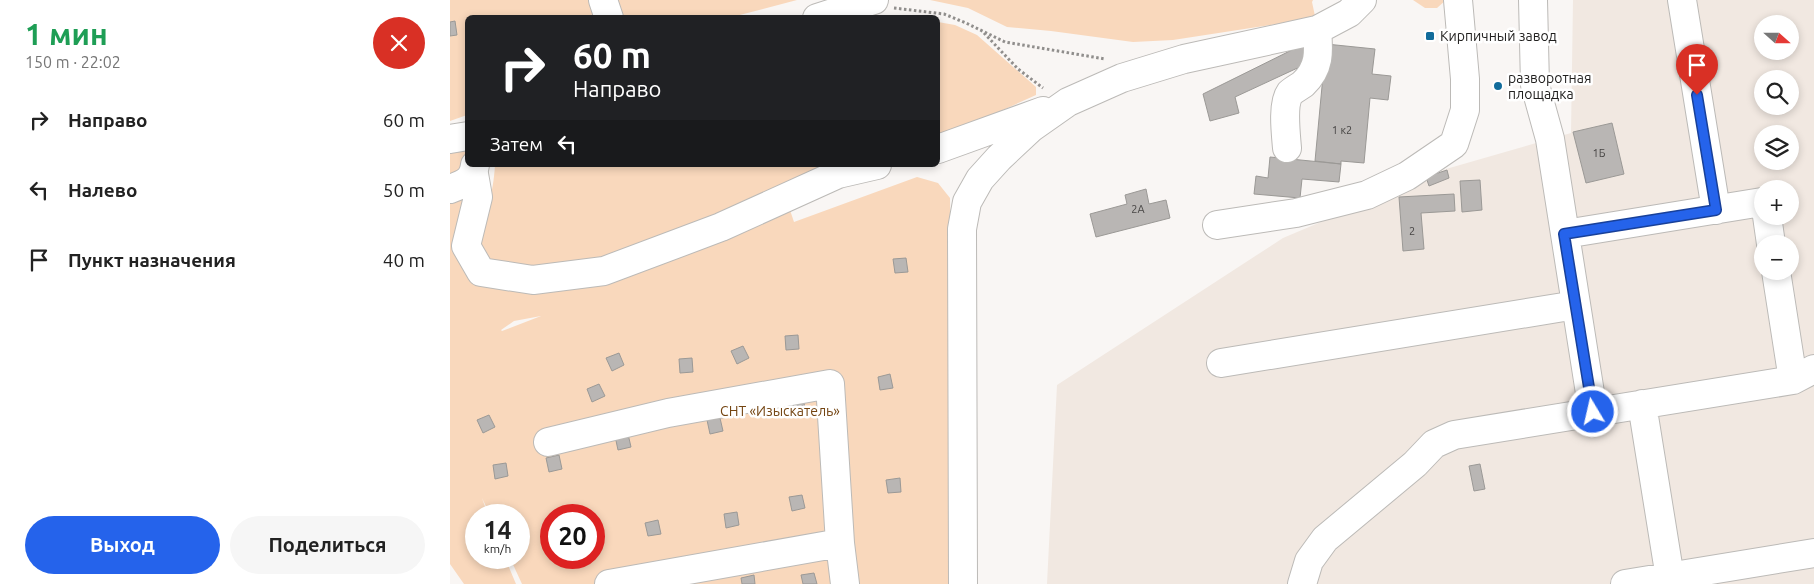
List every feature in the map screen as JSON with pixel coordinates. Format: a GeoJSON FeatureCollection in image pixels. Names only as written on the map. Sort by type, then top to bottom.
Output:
{"type":"FeatureCollection","features":[{"type":"Feature","properties":{"kind":"street"},"geometry":{"type":"LineString","coordinates":[[603,0],[608,15]]}},
{"type":"Feature","properties":{"kind":"street"},"geometry":{"type":"LineString","coordinates":[[806,0],[809,15]]}},
{"type":"Feature","properties":{"kind":"street"},"geometry":{"type":"LineString","coordinates":[[940,148],[1068,102],[1122,78],[1175,62],[1317,30],[1349,13],[1362,0]]}},
{"type":"Feature","properties":{"kind":"street"},"geometry":{"type":"LineString","coordinates":[[1217,225],[1296,213],[1367,195],[1407,176],[1454,144],[1465,110],[1465,78],[1458,0]]}},
{"type":"Feature","properties":{"kind":"street"},"geometry":{"type":"LineString","coordinates":[[1534,0],[1535,85],[1550,139],[1593,412]]}},
{"type":"Feature","properties":{"kind":"street"},"geometry":{"type":"LineString","coordinates":[[1682,0],[1716,210]]}},
{"type":"Feature","properties":{"kind":"street"},"geometry":{"type":"LineString","coordinates":[[827,15],[868,2]]}},
{"type":"Feature","properties":{"kind":"street"},"geometry":{"type":"LineString","coordinates":[[1286,148],[1286,106],[1290,94],[1313,73],[1318,62],[1317,30]]}},
{"type":"Feature","properties":{"kind":"street"},"geometry":{"type":"LineString","coordinates":[[963,584],[962,229],[968,202],[980,179],[998,158],[1032,128],[1068,102]]}},
{"type":"Feature","properties":{"kind":"street"},"geometry":{"type":"LineString","coordinates":[[450,139],[465,136]]}},
{"type":"Feature","properties":{"kind":"street"},"geometry":{"type":"LineString","coordinates":[[474,170],[478,197],[466,246],[481,272],[533,280],[604,271],[721,227],[838,174],[868,167]]}},
{"type":"Feature","properties":{"kind":"street"},"geometry":{"type":"LineString","coordinates":[[450,189],[464,184],[474,170]]}},
{"type":"Feature","properties":{"kind":"street"},"geometry":{"type":"LineString","coordinates":[[1564,234],[1754,203]]}},
{"type":"Feature","properties":{"kind":"street"},"geometry":{"type":"LineString","coordinates":[[1302,584],[1309,562],[1326,539],[1415,464],[1434,444],[1454,435],[1642,404],[1804,374],[1778,280]]}},
{"type":"Feature","properties":{"kind":"street"},"geometry":{"type":"LineString","coordinates":[[1220,363],[1576,305]]}},
{"type":"Feature","properties":{"kind":"street"},"geometry":{"type":"LineString","coordinates":[[548,442],[668,413],[830,384],[840,543],[845,584]]}},
{"type":"Feature","properties":{"kind":"street"},"geometry":{"type":"LineString","coordinates":[[1642,404],[1670,580]]}},
{"type":"Feature","properties":{"kind":"street"},"geometry":{"type":"LineString","coordinates":[[609,584],[840,543]]}},
{"type":"Feature","properties":{"kind":"street"},"geometry":{"type":"LineString","coordinates":[[1625,584],[1670,580],[1814,553]]}},
{"type":"Feature","properties":{"kind":"path"},"geometry":{"type":"LineString","coordinates":[[868,2],[944,14],[1004,42],[1106,60]]}},
{"type":"Feature","properties":{"kind":"path"},"geometry":{"type":"LineString","coordinates":[[982,32],[1018,69],[1044,89],[1068,102]]}},
{"type":"Feature","properties":{"kind":"shaded area"},"geometry":{"type":"Polygon","coordinates":[[[1573,0],[1814,0],[1814,584],[1047,584],[1057,385],[1283,238],[1446,169],[1571,133],[1573,0]]]}},
{"type":"Feature","properties":{"kind":"green space"},"geometry":{"type":"Polygon","coordinates":[[[450,0],[797,0],[740,15],[465,15],[465,116],[450,121],[450,0]]]}},
{"type":"Feature","properties":{"kind":"green space"},"geometry":{"type":"Polygon","coordinates":[[[930,0],[1313,0],[1315,16],[1277,24],[1173,40],[1133,42],[1007,27],[968,8],[930,0]]]}},
{"type":"Feature","properties":{"kind":"green space"},"geometry":{"type":"Polygon","coordinates":[[[1413,0],[1446,0],[1437,8],[1425,8],[1413,0]]]}},
{"type":"Feature","properties":{"kind":"green space"},"geometry":{"type":"Polygon","coordinates":[[[940,22],[955,25],[977,35],[1036,87],[1036,95],[983,119],[940,134],[940,22]]]}},
{"type":"Feature","properties":{"kind":"green space","name":"СНТ «Изыскатель»"},"geometry":{"type":"Polygon","coordinates":[[[465,147],[465,167],[470,167],[457,240],[535,288],[789,207],[794,222],[917,177],[938,183],[950,198],[955,584],[522,584],[515,569],[530,569],[530,504],[485,504],[482,498],[484,504],[465,504],[465,569],[510,569],[516,584],[464,584],[450,564],[450,150],[465,147]],[[541,316],[514,321],[502,331],[541,316]]]}},
{"type":"Feature","properties":{"kind":"green space"},"geometry":{"type":"Polygon","coordinates":[[[495,167],[850,167],[615,260],[535,273],[484,260],[474,236],[489,202],[495,167]]]}},
{"type":"Feature","properties":{"kind":"building"},"geometry":{"type":"Polygon","coordinates":[[[455,21],[457,35],[450,36],[450,22],[455,21]]]}},
{"type":"Feature","properties":{"kind":"building"},"geometry":{"type":"Polygon","coordinates":[[[1308,42],[1304,65],[1235,97],[1239,113],[1210,121],[1203,94],[1308,42]]]}},
{"type":"Feature","properties":{"kind":"building"},"geometry":{"type":"Polygon","coordinates":[[[1326,44],[1375,49],[1372,74],[1391,76],[1388,100],[1370,98],[1364,163],[1341,161],[1341,164],[1315,161],[1326,44]]]}},
{"type":"Feature","properties":{"kind":"building"},"geometry":{"type":"Polygon","coordinates":[[[1612,123],[1624,174],[1586,183],[1573,132],[1612,123]]]}},
{"type":"Feature","properties":{"kind":"building"},"geometry":{"type":"Polygon","coordinates":[[[1270,157],[1341,164],[1339,182],[1302,179],[1300,198],[1254,194],[1256,176],[1268,178],[1270,157]]]}},
{"type":"Feature","properties":{"kind":"building"},"geometry":{"type":"Polygon","coordinates":[[[1447,170],[1449,178],[1429,186],[1426,177],[1447,170]]]}},
{"type":"Feature","properties":{"kind":"building"},"geometry":{"type":"Polygon","coordinates":[[[1480,180],[1482,210],[1462,212],[1460,181],[1480,180]]]}},
{"type":"Feature","properties":{"kind":"building"},"geometry":{"type":"Polygon","coordinates":[[[1146,189],[1149,204],[1166,200],[1170,218],[1096,237],[1090,214],[1127,204],[1125,195],[1146,189]]]}},
{"type":"Feature","properties":{"kind":"building"},"geometry":{"type":"Polygon","coordinates":[[[1454,194],[1455,211],[1421,213],[1424,249],[1403,251],[1399,197],[1454,194]]]}},
{"type":"Feature","properties":{"kind":"building"},"geometry":{"type":"Polygon","coordinates":[[[906,258],[908,272],[895,273],[893,259],[906,258]]]}},
{"type":"Feature","properties":{"kind":"building"},"geometry":{"type":"Polygon","coordinates":[[[798,335],[799,349],[786,350],[785,336],[798,335]]]}},
{"type":"Feature","properties":{"kind":"building"},"geometry":{"type":"Polygon","coordinates":[[[743,346],[749,358],[737,364],[731,351],[743,346]]]}},
{"type":"Feature","properties":{"kind":"building"},"geometry":{"type":"Polygon","coordinates":[[[619,353],[624,365],[612,371],[606,358],[619,353]]]}},
{"type":"Feature","properties":{"kind":"building"},"geometry":{"type":"Polygon","coordinates":[[[692,358],[693,372],[680,373],[679,359],[692,358]]]}},
{"type":"Feature","properties":{"kind":"building"},"geometry":{"type":"Polygon","coordinates":[[[890,374],[893,388],[880,390],[878,377],[890,374]]]}},
{"type":"Feature","properties":{"kind":"building"},"geometry":{"type":"Polygon","coordinates":[[[599,384],[605,396],[592,402],[587,389],[599,384]]]}},
{"type":"Feature","properties":{"kind":"building"},"geometry":{"type":"Polygon","coordinates":[[[803,399],[806,412],[793,415],[790,401],[803,399]]]}},
{"type":"Feature","properties":{"kind":"building"},"geometry":{"type":"Polygon","coordinates":[[[489,415],[495,427],[483,433],[477,420],[489,415]]]}},
{"type":"Feature","properties":{"kind":"building"},"geometry":{"type":"Polygon","coordinates":[[[720,418],[723,431],[710,434],[707,420],[720,418]]]}},
{"type":"Feature","properties":{"kind":"building"},"geometry":{"type":"Polygon","coordinates":[[[628,434],[631,447],[618,450],[615,436],[628,434]]]}},
{"type":"Feature","properties":{"kind":"building"},"geometry":{"type":"Polygon","coordinates":[[[559,455],[562,469],[549,472],[546,458],[559,455]]]}},
{"type":"Feature","properties":{"kind":"building"},"geometry":{"type":"Polygon","coordinates":[[[506,463],[508,476],[495,479],[493,465],[506,463]]]}},
{"type":"Feature","properties":{"kind":"building"},"geometry":{"type":"Polygon","coordinates":[[[1480,464],[1485,489],[1474,491],[1469,466],[1480,464]]]}},
{"type":"Feature","properties":{"kind":"building"},"geometry":{"type":"Polygon","coordinates":[[[900,478],[901,492],[888,493],[886,480],[900,478]]]}},
{"type":"Feature","properties":{"kind":"building"},"geometry":{"type":"Polygon","coordinates":[[[802,495],[805,508],[792,511],[789,497],[802,495]]]}},
{"type":"Feature","properties":{"kind":"building"},"geometry":{"type":"Polygon","coordinates":[[[737,512],[739,525],[726,528],[724,514],[737,512]]]}},
{"type":"Feature","properties":{"kind":"building"},"geometry":{"type":"Polygon","coordinates":[[[658,520],[661,534],[648,536],[645,523],[658,520]]]}},
{"type":"Feature","properties":{"kind":"building"},"geometry":{"type":"Polygon","coordinates":[[[814,573],[817,584],[803,584],[801,575],[814,573]]]}},
{"type":"Feature","properties":{"kind":"building"},"geometry":{"type":"Polygon","coordinates":[[[754,575],[755,584],[742,584],[741,578],[754,575]]]}},
{"type":"Feature","properties":{"kind":"place","name":"Кирпичный завод"},"geometry":{"type":"Point","coordinates":[1430,36]}},
{"type":"Feature","properties":{"kind":"place","name":"разворотная площадка"},"geometry":{"type":"Point","coordinates":[1498,86]}},
{"type":"Feature","properties":{"kind":"route"},"geometry":{"type":"LineString","coordinates":[[1593,412],[1564,234],[1716,210],[1697,95]]}}]}
